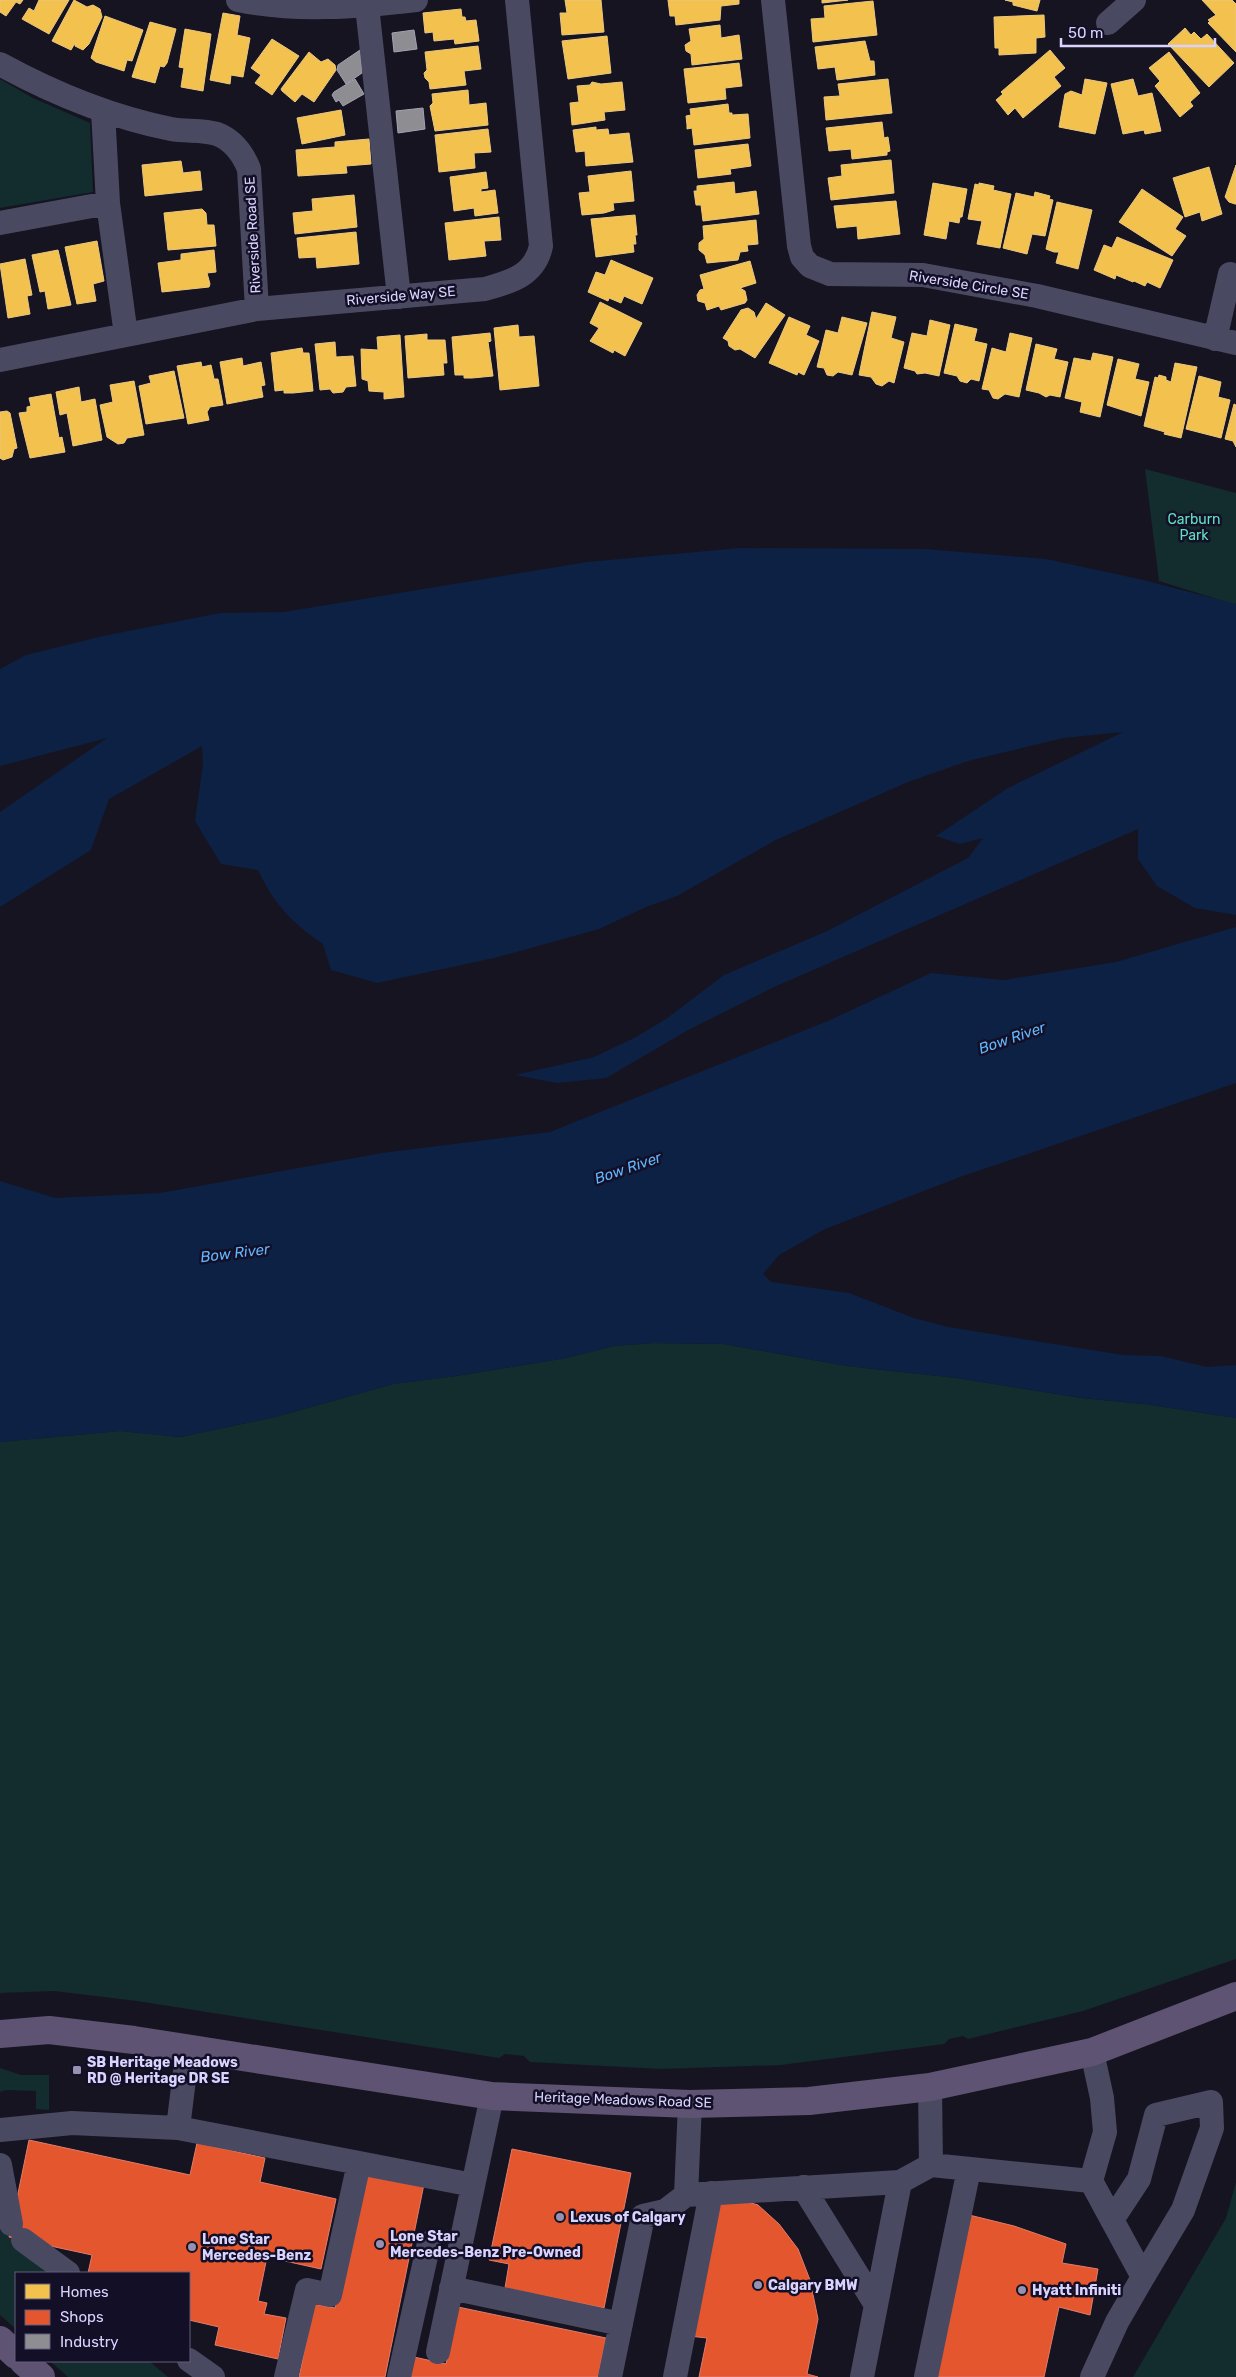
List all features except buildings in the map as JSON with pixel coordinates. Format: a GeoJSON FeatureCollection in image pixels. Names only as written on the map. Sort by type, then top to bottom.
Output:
{"type":"FeatureCollection","features":[{"type":"Feature","properties":{"kind":"main road","name":"Heritage Meadows Road SE"},"geometry":{"type":"LineString","coordinates":[[0,2034],[49,2030],[188,2047],[492,2096],[690,2104],[810,2101],[930,2086],[1092,2052],[1236,1996]]}},
{"type":"Feature","properties":{"kind":"main road"},"geometry":{"type":"LineString","coordinates":[[0,2340],[15,2354]]}},
{"type":"Feature","properties":{"kind":"main road"},"geometry":{"type":"LineString","coordinates":[[24,2362],[41,2377]]}},
{"type":"Feature","properties":{"kind":"street"},"geometry":{"type":"LineString","coordinates":[[238,0],[294,6],[367,6],[416,0]]}},
{"type":"Feature","properties":{"kind":"street","name":"Riverside Way SE"},"geometry":{"type":"LineString","coordinates":[[0,360],[258,309],[485,289],[505,284],[530,270],[539,255],[541,246],[517,0]]}},
{"type":"Feature","properties":{"kind":"street","name":"Riverside Circle SE"},"geometry":{"type":"LineString","coordinates":[[773,0],[799,246],[802,257],[810,266],[830,274],[923,275],[1037,296],[1226,341],[1230,274]]}},
{"type":"Feature","properties":{"kind":"street"},"geometry":{"type":"LineString","coordinates":[[1108,23],[1134,0]]}},
{"type":"Feature","properties":{"kind":"street"},"geometry":{"type":"LineString","coordinates":[[367,6],[399,296]]}},
{"type":"Feature","properties":{"kind":"street","name":"Riverside Road SE"},"geometry":{"type":"LineString","coordinates":[[0,64],[22,76],[103,111],[172,129],[217,134],[243,154],[249,169],[258,309]]}},
{"type":"Feature","properties":{"kind":"street"},"geometry":{"type":"LineString","coordinates":[[103,111],[108,203],[126,335]]}},
{"type":"Feature","properties":{"kind":"street"},"geometry":{"type":"LineString","coordinates":[[0,223],[108,203]]}},
{"type":"Feature","properties":{"kind":"street"},"geometry":{"type":"LineString","coordinates":[[178,2128],[188,2047]]}},
{"type":"Feature","properties":{"kind":"street"},"geometry":{"type":"LineString","coordinates":[[1092,2052],[1102,2098],[1105,2132],[1091,2181],[1143,2277]]}},
{"type":"Feature","properties":{"kind":"street"},"geometry":{"type":"LineString","coordinates":[[930,2086],[931,2165]]}},
{"type":"Feature","properties":{"kind":"street"},"geometry":{"type":"LineString","coordinates":[[438,2352],[492,2096]]}},
{"type":"Feature","properties":{"kind":"street"},"geometry":{"type":"LineString","coordinates":[[1092,2377],[1117,2322],[1183,2210],[1212,2128],[1211,2102],[1156,2115],[1139,2179],[1112,2220]]}},
{"type":"Feature","properties":{"kind":"street"},"geometry":{"type":"LineString","coordinates":[[686,2195],[690,2104]]}},
{"type":"Feature","properties":{"kind":"street"},"geometry":{"type":"LineString","coordinates":[[0,2130],[72,2122],[178,2128],[473,2185]]}},
{"type":"Feature","properties":{"kind":"street"},"geometry":{"type":"LineString","coordinates":[[286,2377],[307,2290],[330,2295],[359,2163]]}},
{"type":"Feature","properties":{"kind":"street"},"geometry":{"type":"LineString","coordinates":[[0,2165],[17,2232],[67,2272]]}},
{"type":"Feature","properties":{"kind":"street"},"geometry":{"type":"LineString","coordinates":[[610,2377],[643,2216],[665,2211],[686,2195],[900,2182],[931,2165],[1091,2181]]}},
{"type":"Feature","properties":{"kind":"street"},"geometry":{"type":"LineString","coordinates":[[926,2377],[969,2169]]}},
{"type":"Feature","properties":{"kind":"street"},"geometry":{"type":"LineString","coordinates":[[862,2377],[900,2182]]}},
{"type":"Feature","properties":{"kind":"street"},"geometry":{"type":"LineString","coordinates":[[803,2188],[876,2305]]}},
{"type":"Feature","properties":{"kind":"street"},"geometry":{"type":"LineString","coordinates":[[676,2377],[711,2193]]}},
{"type":"Feature","properties":{"kind":"street"},"geometry":{"type":"LineString","coordinates":[[399,2377],[429,2243]]}},
{"type":"Feature","properties":{"kind":"street"},"geometry":{"type":"LineString","coordinates":[[451,2288],[621,2324]]}},
{"type":"Feature","properties":{"kind":"street"},"geometry":{"type":"LineString","coordinates":[[190,2361],[213,2377]]}},
{"type":"Feature","properties":{"kind":"green space"},"geometry":{"type":"Polygon","coordinates":[[[0,79],[33,98],[90,123],[93,192],[0,208],[0,79]]]}},
{"type":"Feature","properties":{"kind":"green space","name":"Carburn Park"},"geometry":{"type":"Polygon","coordinates":[[[1145,469],[1236,493],[1236,605],[1159,581],[1145,469]]]}},
{"type":"Feature","properties":{"kind":"green space"},"geometry":{"type":"Polygon","coordinates":[[[653,1343],[724,1344],[847,1366],[957,1378],[1082,1398],[1145,1404],[1236,1418],[1236,1959],[1083,2011],[968,2039],[963,2036],[949,2039],[944,2044],[781,2065],[661,2069],[530,2062],[524,2056],[505,2054],[499,2058],[137,2001],[54,1991],[0,1993],[0,1442],[120,1431],[180,1437],[275,1417],[393,1384],[566,1358],[614,1346],[653,1343]]]}},
{"type":"Feature","properties":{"kind":"green space"},"geometry":{"type":"Polygon","coordinates":[[[0,2068],[21,2075],[49,2075],[49,2110],[36,2109],[36,2091],[6,2090],[0,2092],[0,2068]]]}},
{"type":"Feature","properties":{"kind":"green space"},"geometry":{"type":"Polygon","coordinates":[[[1236,2182],[1236,2377],[1133,2377],[1226,2218],[1236,2182]]]}},
{"type":"Feature","properties":{"kind":"green space"},"geometry":{"type":"Polygon","coordinates":[[[0,2222],[60,2272],[15,2272],[15,2328],[0,2315],[0,2222]]]}},
{"type":"Feature","properties":{"kind":"green space"},"geometry":{"type":"Polygon","coordinates":[[[51,2362],[150,2362],[168,2377],[68,2377],[51,2362]]]}},
{"type":"Feature","properties":{"kind":"water"},"geometry":{"type":"Polygon","coordinates":[[[740,548],[926,549],[1046,559],[1139,579],[1236,604],[1236,915],[1195,908],[1157,886],[1138,859],[1138,829],[774,987],[690,1029],[606,1078],[557,1083],[515,1075],[594,1057],[636,1037],[666,1019],[724,975],[825,932],[968,858],[983,838],[960,844],[936,836],[1008,788],[1123,732],[1063,738],[968,761],[908,782],[776,840],[677,896],[646,907],[599,929],[494,958],[377,983],[331,970],[323,944],[302,929],[277,903],[258,870],[221,864],[195,821],[203,764],[202,746],[109,799],[91,850],[0,907],[0,812],[107,738],[0,766],[0,669],[26,655],[103,636],[220,613],[284,612],[587,562],[740,548]]]}},
{"type":"Feature","properties":{"kind":"water","name":"Bow River"},"geometry":{"type":"Polygon","coordinates":[[[1236,927],[1236,1083],[960,1177],[825,1229],[779,1255],[763,1274],[771,1282],[849,1293],[914,1318],[948,1327],[1123,1355],[1161,1356],[1207,1367],[1236,1365],[1236,1418],[1145,1404],[1082,1398],[957,1378],[847,1366],[724,1344],[653,1343],[614,1346],[566,1358],[393,1384],[275,1417],[180,1437],[120,1431],[0,1442],[0,1181],[55,1198],[160,1193],[382,1153],[550,1132],[828,1021],[931,973],[1004,980],[1116,962],[1236,927]]]}},
{"type":"Feature","properties":{"kind":"place","name":"SB Heritage Meadows RD @ Heritage DR SE"},"geometry":{"type":"Point","coordinates":[77,2070]}},
{"type":"Feature","properties":{"kind":"place","name":"Lexus of Calgary"},"geometry":{"type":"Point","coordinates":[560,2217]}},
{"type":"Feature","properties":{"kind":"place","name":"Lone Star Mercedes-Benz Pre-Owned"},"geometry":{"type":"Point","coordinates":[380,2244]}},
{"type":"Feature","properties":{"kind":"place","name":"Lone Star Mercedes-Benz"},"geometry":{"type":"Point","coordinates":[192,2247]}},
{"type":"Feature","properties":{"kind":"place","name":"Calgary BMW"},"geometry":{"type":"Point","coordinates":[758,2285]}},
{"type":"Feature","properties":{"kind":"place","name":"Hyatt Infiniti"},"geometry":{"type":"Point","coordinates":[1022,2290]}}]}
